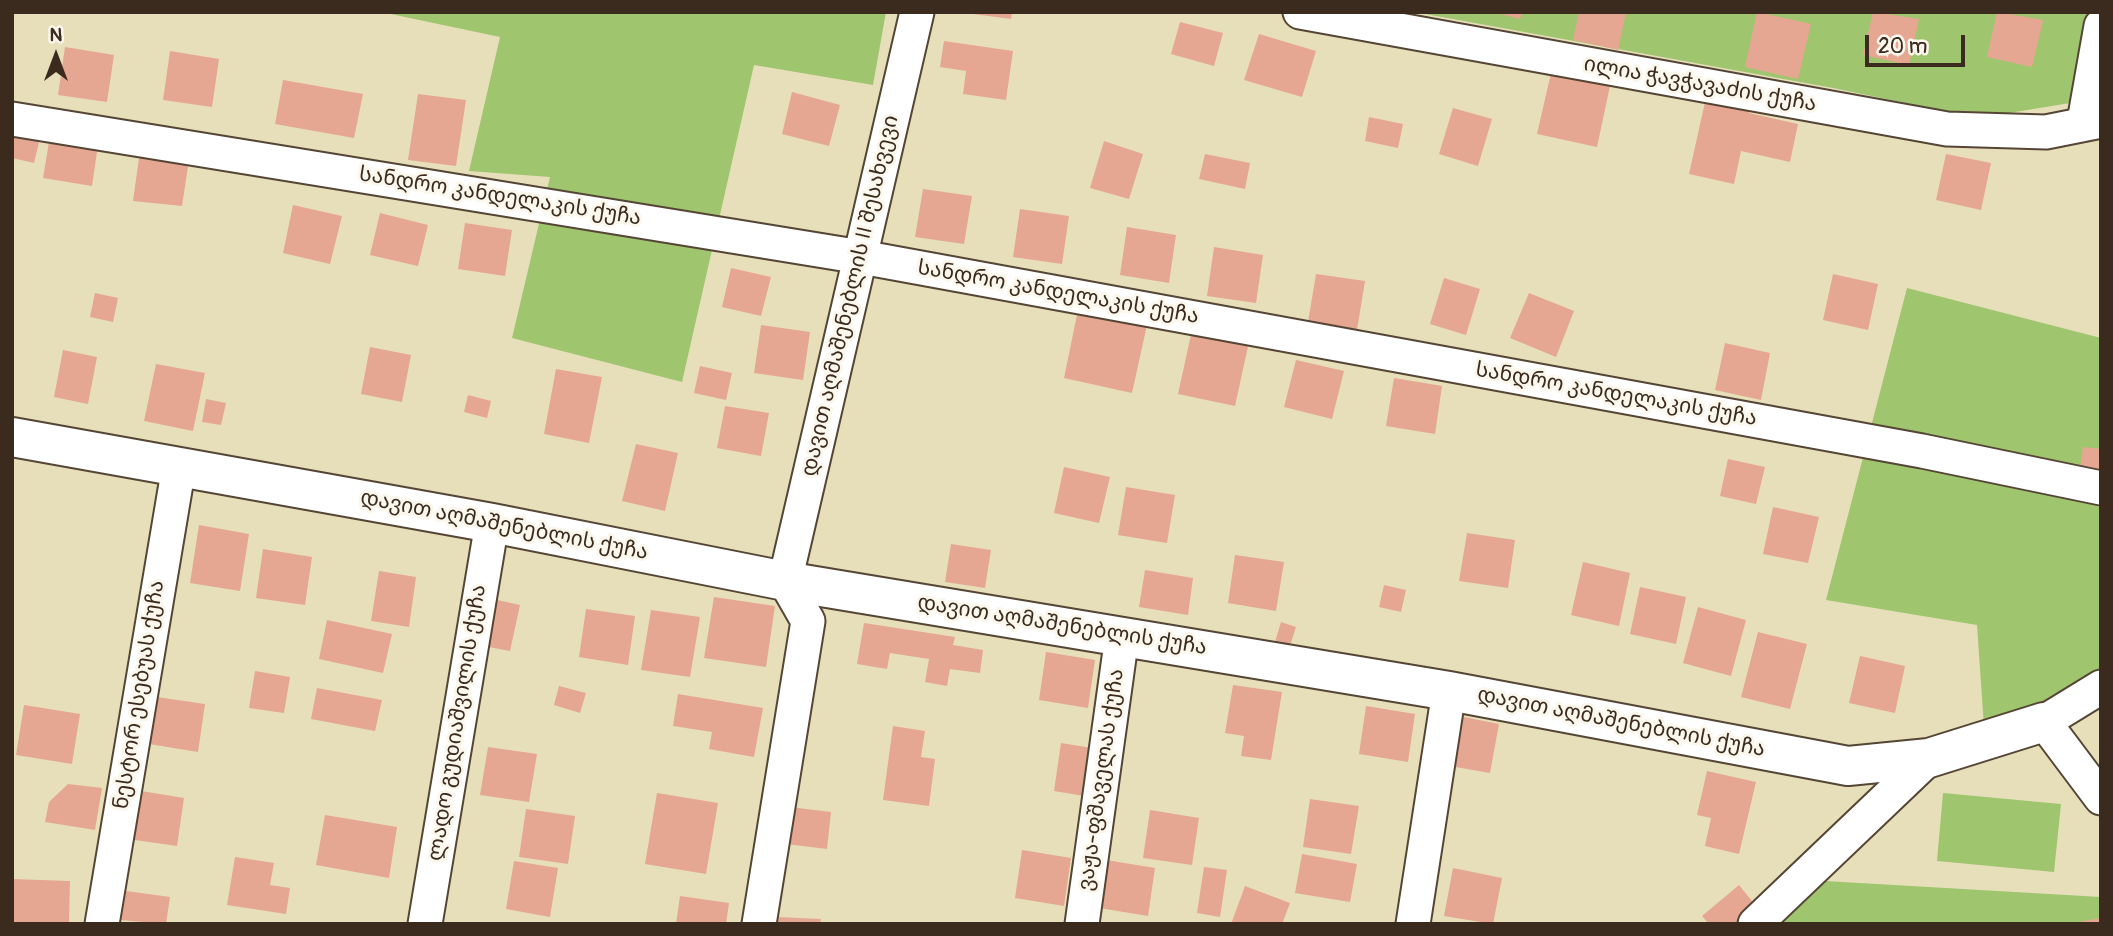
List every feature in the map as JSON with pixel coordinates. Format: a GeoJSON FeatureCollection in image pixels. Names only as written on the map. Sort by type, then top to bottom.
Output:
{"type":"FeatureCollection","features":[{"type":"Feature","properties":{"kind":"street","name":"დავით აღმაშენებლის II შესახვევი"},"geometry":{"type":"LineString","coordinates":[[785,580],[917,12]]}},
{"type":"Feature","properties":{"kind":"street","name":"ილია ჭავჭავაძის ქუჩა"},"geometry":{"type":"LineString","coordinates":[[1300,12],[1947,129],[2046,132],[2092,122]]}},
{"type":"Feature","properties":{"kind":"street"},"geometry":{"type":"LineString","coordinates":[[2092,122],[2101,26]]}},
{"type":"Feature","properties":{"kind":"street","name":"სანდრო კანდელაკის ქუჩა"},"geometry":{"type":"LineString","coordinates":[[12,119],[861,257],[1922,451],[2101,488]]}},
{"type":"Feature","properties":{"kind":"street","name":"დავით აღმაშენებლის ქუჩა"},"geometry":{"type":"LineString","coordinates":[[12,437],[492,523],[785,580],[1448,691],[1848,766],[1929,758],[2044,722],[2101,687]]}},
{"type":"Feature","properties":{"kind":"street","name":"ნესტორ ესებუას ქუჩა"},"geometry":{"type":"LineString","coordinates":[[102,924],[179,466]]}},
{"type":"Feature","properties":{"kind":"street","name":"ლადო გუდიაშვილის ქუჩა"},"geometry":{"type":"LineString","coordinates":[[425,924],[492,523]]}},
{"type":"Feature","properties":{"kind":"street"},"geometry":{"type":"LineString","coordinates":[[759,924],[808,621],[785,580]]}},
{"type":"Feature","properties":{"kind":"street","name":"ვაჟა-ფშაველას ქუჩა"},"geometry":{"type":"LineString","coordinates":[[1082,924],[1122,636]]}},
{"type":"Feature","properties":{"kind":"street"},"geometry":{"type":"LineString","coordinates":[[1413,924],[1448,691]]}},
{"type":"Feature","properties":{"kind":"street"},"geometry":{"type":"LineString","coordinates":[[2044,722],[2101,798]]}},
{"type":"Feature","properties":{"kind":"street"},"geometry":{"type":"LineString","coordinates":[[1755,924],[1929,758]]}},
{"type":"Feature","properties":{"kind":"green space"},"geometry":{"type":"Polygon","coordinates":[[[886,12],[873,85],[754,65],[682,382],[512,338],[550,177],[469,171],[500,37],[386,13],[886,12]]]}},
{"type":"Feature","properties":{"kind":"green space"},"geometry":{"type":"Polygon","coordinates":[[[1414,12],[2101,12],[2101,98],[1978,118],[1833,88],[1414,12]]]}},
{"type":"Feature","properties":{"kind":"green space"},"geometry":{"type":"Polygon","coordinates":[[[1907,288],[2101,338],[2101,675],[2046,713],[1984,727],[1977,625],[1826,600],[1907,288]]]}},
{"type":"Feature","properties":{"kind":"green space"},"geometry":{"type":"Polygon","coordinates":[[[1943,793],[2061,804],[2054,872],[1937,861],[1943,793]]]}},
{"type":"Feature","properties":{"kind":"green space"},"geometry":{"type":"Polygon","coordinates":[[[1808,880],[2101,897],[2101,924],[1765,924],[1808,880]]]}},
{"type":"Feature","properties":{"kind":"building"},"geometry":{"type":"Polygon","coordinates":[[[958,12],[1012,12],[1011,19],[958,12]]]}},
{"type":"Feature","properties":{"kind":"building"},"geometry":{"type":"Polygon","coordinates":[[[1493,12],[1522,12],[1520,19],[1493,12]]]}},
{"type":"Feature","properties":{"kind":"building"},"geometry":{"type":"Polygon","coordinates":[[[1579,12],[1626,12],[1618,50],[1573,40],[1579,12]]]}},
{"type":"Feature","properties":{"kind":"building"},"geometry":{"type":"Polygon","coordinates":[[[1757,12],[1811,24],[1798,79],[1745,67],[1757,12]]]}},
{"type":"Feature","properties":{"kind":"building"},"geometry":{"type":"Polygon","coordinates":[[[1873,12],[1919,19],[1909,65],[1863,55],[1873,12]]]}},
{"type":"Feature","properties":{"kind":"building"},"geometry":{"type":"Polygon","coordinates":[[[1997,12],[2043,20],[2032,67],[1987,57],[1997,12]]]}},
{"type":"Feature","properties":{"kind":"building"},"geometry":{"type":"Polygon","coordinates":[[[1180,22],[1223,33],[1214,66],[1171,54],[1180,22]]]}},
{"type":"Feature","properties":{"kind":"building"},"geometry":{"type":"Polygon","coordinates":[[[1259,34],[1316,51],[1302,97],[1244,80],[1259,34]]]}},
{"type":"Feature","properties":{"kind":"building"},"geometry":{"type":"Polygon","coordinates":[[[944,41],[1013,51],[1006,100],[963,94],[966,71],[940,67],[944,41]]]}},
{"type":"Feature","properties":{"kind":"building"},"geometry":{"type":"Polygon","coordinates":[[[65,47],[114,55],[107,102],[58,95],[65,47]]]}},
{"type":"Feature","properties":{"kind":"building"},"geometry":{"type":"Polygon","coordinates":[[[170,51],[219,59],[212,107],[163,100],[170,51]]]}},
{"type":"Feature","properties":{"kind":"building"},"geometry":{"type":"Polygon","coordinates":[[[1551,73],[1610,86],[1597,147],[1537,134],[1551,73]]]}},
{"type":"Feature","properties":{"kind":"building"},"geometry":{"type":"Polygon","coordinates":[[[283,80],[363,94],[354,138],[275,124],[283,80]]]}},
{"type":"Feature","properties":{"kind":"building"},"geometry":{"type":"Polygon","coordinates":[[[792,92],[840,105],[829,146],[782,134],[792,92]]]}},
{"type":"Feature","properties":{"kind":"building"},"geometry":{"type":"Polygon","coordinates":[[[1707,93],[1752,102],[1749,113],[1798,124],[1790,162],[1741,151],[1734,184],[1689,174],[1707,93]]]}},
{"type":"Feature","properties":{"kind":"building"},"geometry":{"type":"Polygon","coordinates":[[[418,94],[466,100],[456,166],[408,160],[418,94]]]}},
{"type":"Feature","properties":{"kind":"building"},"geometry":{"type":"Polygon","coordinates":[[[1453,108],[1492,119],[1478,166],[1439,154],[1453,108]]]}},
{"type":"Feature","properties":{"kind":"building"},"geometry":{"type":"Polygon","coordinates":[[[1369,117],[1403,124],[1398,148],[1365,141],[1369,117]]]}},
{"type":"Feature","properties":{"kind":"building"},"geometry":{"type":"Polygon","coordinates":[[[12,127],[41,134],[34,163],[12,158],[12,127]]]}},
{"type":"Feature","properties":{"kind":"building"},"geometry":{"type":"Polygon","coordinates":[[[51,130],[99,138],[92,186],[43,178],[51,130]]]}},
{"type":"Feature","properties":{"kind":"building"},"geometry":{"type":"Polygon","coordinates":[[[1104,141],[1143,154],[1129,199],[1090,188],[1104,141]]]}},
{"type":"Feature","properties":{"kind":"building"},"geometry":{"type":"Polygon","coordinates":[[[140,151],[189,160],[182,206],[133,201],[140,151]]]}},
{"type":"Feature","properties":{"kind":"building"},"geometry":{"type":"Polygon","coordinates":[[[1205,154],[1250,163],[1245,189],[1199,179],[1205,154]]]}},
{"type":"Feature","properties":{"kind":"building"},"geometry":{"type":"Polygon","coordinates":[[[1946,154],[1991,163],[1981,210],[1936,200],[1946,154]]]}},
{"type":"Feature","properties":{"kind":"building"},"geometry":{"type":"Polygon","coordinates":[[[923,189],[972,196],[964,244],[915,237],[923,189]]]}},
{"type":"Feature","properties":{"kind":"building"},"geometry":{"type":"Polygon","coordinates":[[[293,205],[342,216],[330,264],[283,253],[293,205]]]}},
{"type":"Feature","properties":{"kind":"building"},"geometry":{"type":"Polygon","coordinates":[[[1020,209],[1069,216],[1062,264],[1013,257],[1020,209]]]}},
{"type":"Feature","properties":{"kind":"building"},"geometry":{"type":"Polygon","coordinates":[[[380,213],[428,225],[418,266],[370,255],[380,213]]]}},
{"type":"Feature","properties":{"kind":"building"},"geometry":{"type":"Polygon","coordinates":[[[465,223],[512,230],[505,276],[458,269],[465,223]]]}},
{"type":"Feature","properties":{"kind":"building"},"geometry":{"type":"Polygon","coordinates":[[[1127,227],[1176,235],[1169,283],[1120,275],[1127,227]]]}},
{"type":"Feature","properties":{"kind":"building"},"geometry":{"type":"Polygon","coordinates":[[[1214,247],[1263,255],[1256,303],[1207,296],[1214,247]]]}},
{"type":"Feature","properties":{"kind":"building"},"geometry":{"type":"Polygon","coordinates":[[[731,268],[771,277],[761,316],[722,307],[731,268]]]}},
{"type":"Feature","properties":{"kind":"building"},"geometry":{"type":"Polygon","coordinates":[[[1316,274],[1365,281],[1357,330],[1308,322],[1316,274]]]}},
{"type":"Feature","properties":{"kind":"building"},"geometry":{"type":"Polygon","coordinates":[[[1833,274],[1878,284],[1868,330],[1823,320],[1833,274]]]}},
{"type":"Feature","properties":{"kind":"building"},"geometry":{"type":"Polygon","coordinates":[[[1444,278],[1480,289],[1466,335],[1430,324],[1444,278]]]}},
{"type":"Feature","properties":{"kind":"building"},"geometry":{"type":"Polygon","coordinates":[[[95,293],[118,298],[113,322],[90,317],[95,293]]]}},
{"type":"Feature","properties":{"kind":"building"},"geometry":{"type":"Polygon","coordinates":[[[1529,293],[1574,311],[1556,357],[1510,338],[1529,293]]]}},
{"type":"Feature","properties":{"kind":"building"},"geometry":{"type":"Polygon","coordinates":[[[1078,310],[1147,325],[1132,393],[1064,378],[1078,310]]]}},
{"type":"Feature","properties":{"kind":"building"},"geometry":{"type":"Polygon","coordinates":[[[761,325],[810,332],[803,380],[754,373],[761,325]]]}},
{"type":"Feature","properties":{"kind":"building"},"geometry":{"type":"Polygon","coordinates":[[[1192,330],[1249,342],[1235,406],[1178,394],[1192,330]]]}},
{"type":"Feature","properties":{"kind":"building"},"geometry":{"type":"Polygon","coordinates":[[[1725,343],[1770,353],[1761,400],[1715,390],[1725,343]]]}},
{"type":"Feature","properties":{"kind":"building"},"geometry":{"type":"Polygon","coordinates":[[[370,347],[411,355],[402,402],[361,394],[370,347]]]}},
{"type":"Feature","properties":{"kind":"building"},"geometry":{"type":"Polygon","coordinates":[[[63,350],[97,357],[88,404],[54,397],[63,350]]]}},
{"type":"Feature","properties":{"kind":"building"},"geometry":{"type":"Polygon","coordinates":[[[1296,360],[1344,371],[1332,419],[1284,407],[1296,360]]]}},
{"type":"Feature","properties":{"kind":"building"},"geometry":{"type":"Polygon","coordinates":[[[156,364],[205,373],[193,431],[144,421],[156,364]]]}},
{"type":"Feature","properties":{"kind":"building"},"geometry":{"type":"Polygon","coordinates":[[[700,366],[732,373],[726,400],[694,393],[700,366]]]}},
{"type":"Feature","properties":{"kind":"building"},"geometry":{"type":"Polygon","coordinates":[[[556,369],[602,377],[589,443],[544,434],[556,369]]]}},
{"type":"Feature","properties":{"kind":"building"},"geometry":{"type":"Polygon","coordinates":[[[1394,378],[1442,386],[1435,434],[1386,426],[1394,378]]]}},
{"type":"Feature","properties":{"kind":"building"},"geometry":{"type":"Polygon","coordinates":[[[468,395],[491,401],[487,418],[464,412],[468,395]]]}},
{"type":"Feature","properties":{"kind":"building"},"geometry":{"type":"Polygon","coordinates":[[[206,399],[226,403],[221,425],[202,422],[206,399]]]}},
{"type":"Feature","properties":{"kind":"building"},"geometry":{"type":"Polygon","coordinates":[[[725,406],[769,413],[761,456],[717,448],[725,406]]]}},
{"type":"Feature","properties":{"kind":"building"},"geometry":{"type":"Polygon","coordinates":[[[636,444],[678,453],[665,511],[622,501],[636,444]]]}},
{"type":"Feature","properties":{"kind":"building"},"geometry":{"type":"Polygon","coordinates":[[[2083,447],[2101,449],[2101,470],[2080,468],[2083,447]]]}},
{"type":"Feature","properties":{"kind":"building"},"geometry":{"type":"Polygon","coordinates":[[[1728,459],[1765,467],[1756,504],[1720,496],[1728,459]]]}},
{"type":"Feature","properties":{"kind":"building"},"geometry":{"type":"Polygon","coordinates":[[[1064,467],[1110,477],[1099,523],[1054,513],[1064,467]]]}},
{"type":"Feature","properties":{"kind":"building"},"geometry":{"type":"Polygon","coordinates":[[[1126,487],[1175,495],[1167,543],[1118,535],[1126,487]]]}},
{"type":"Feature","properties":{"kind":"building"},"geometry":{"type":"Polygon","coordinates":[[[1773,507],[1819,517],[1808,563],[1763,554],[1773,507]]]}},
{"type":"Feature","properties":{"kind":"building"},"geometry":{"type":"Polygon","coordinates":[[[199,525],[249,534],[240,591],[190,583],[199,525]]]}},
{"type":"Feature","properties":{"kind":"building"},"geometry":{"type":"Polygon","coordinates":[[[1467,533],[1515,540],[1508,588],[1459,581],[1467,533]]]}},
{"type":"Feature","properties":{"kind":"building"},"geometry":{"type":"Polygon","coordinates":[[[951,544],[991,550],[985,588],[945,582],[951,544]]]}},
{"type":"Feature","properties":{"kind":"building"},"geometry":{"type":"Polygon","coordinates":[[[263,549],[312,557],[305,605],[256,598],[263,549]]]}},
{"type":"Feature","properties":{"kind":"building"},"geometry":{"type":"Polygon","coordinates":[[[1235,555],[1284,562],[1276,611],[1228,603],[1235,555]]]}},
{"type":"Feature","properties":{"kind":"building"},"geometry":{"type":"Polygon","coordinates":[[[1583,562],[1630,573],[1619,626],[1571,615],[1583,562]]]}},
{"type":"Feature","properties":{"kind":"building"},"geometry":{"type":"Polygon","coordinates":[[[1145,570],[1193,578],[1188,615],[1139,607],[1145,570]]]}},
{"type":"Feature","properties":{"kind":"building"},"geometry":{"type":"Polygon","coordinates":[[[379,571],[416,577],[409,627],[371,621],[379,571]]]}},
{"type":"Feature","properties":{"kind":"building"},"geometry":{"type":"Polygon","coordinates":[[[1384,585],[1406,590],[1401,612],[1379,607],[1384,585]]]}},
{"type":"Feature","properties":{"kind":"building"},"geometry":{"type":"Polygon","coordinates":[[[1640,587],[1686,597],[1676,644],[1630,634],[1640,587]]]}},
{"type":"Feature","properties":{"kind":"building"},"geometry":{"type":"Polygon","coordinates":[[[714,597],[775,606],[766,667],[704,658],[714,597]]]}},
{"type":"Feature","properties":{"kind":"building"},"geometry":{"type":"Polygon","coordinates":[[[488,598],[520,605],[510,651],[478,645],[488,598]]]}},
{"type":"Feature","properties":{"kind":"building"},"geometry":{"type":"Polygon","coordinates":[[[1698,607],[1746,620],[1731,676],[1683,663],[1698,607]]]}},
{"type":"Feature","properties":{"kind":"building"},"geometry":{"type":"Polygon","coordinates":[[[586,609],[635,616],[628,665],[579,657],[586,609]]]}},
{"type":"Feature","properties":{"kind":"building"},"geometry":{"type":"Polygon","coordinates":[[[651,610],[700,617],[690,677],[641,670],[651,610]]]}},
{"type":"Feature","properties":{"kind":"building"},"geometry":{"type":"Polygon","coordinates":[[[327,620],[392,634],[383,673],[319,659],[327,620]]]}},
{"type":"Feature","properties":{"kind":"building"},"geometry":{"type":"Polygon","coordinates":[[[1281,622],[1296,627],[1290,646],[1275,642],[1281,622]]]}},
{"type":"Feature","properties":{"kind":"building"},"geometry":{"type":"Polygon","coordinates":[[[864,623],[955,637],[953,645],[983,650],[980,673],[950,669],[947,686],[925,682],[929,659],[890,653],[887,669],[857,664],[864,623]]]}},
{"type":"Feature","properties":{"kind":"building"},"geometry":{"type":"Polygon","coordinates":[[[1758,632],[1807,644],[1790,709],[1741,697],[1758,632]]]}},
{"type":"Feature","properties":{"kind":"building"},"geometry":{"type":"Polygon","coordinates":[[[1046,652],[1095,660],[1088,708],[1039,700],[1046,652]]]}},
{"type":"Feature","properties":{"kind":"building"},"geometry":{"type":"Polygon","coordinates":[[[1860,656],[1905,666],[1895,713],[1849,703],[1860,656]]]}},
{"type":"Feature","properties":{"kind":"building"},"geometry":{"type":"Polygon","coordinates":[[[255,671],[290,677],[284,713],[249,708],[255,671]]]}},
{"type":"Feature","properties":{"kind":"building"},"geometry":{"type":"Polygon","coordinates":[[[1233,685],[1282,692],[1271,760],[1241,756],[1244,736],[1225,733],[1233,685]]]}},
{"type":"Feature","properties":{"kind":"building"},"geometry":{"type":"Polygon","coordinates":[[[559,686],[586,693],[580,713],[554,705],[559,686]]]}},
{"type":"Feature","properties":{"kind":"building"},"geometry":{"type":"Polygon","coordinates":[[[317,688],[382,700],[375,731],[311,719],[317,688]]]}},
{"type":"Feature","properties":{"kind":"building"},"geometry":{"type":"Polygon","coordinates":[[[678,694],[763,708],[754,757],[709,749],[712,732],[673,726],[678,694]]]}},
{"type":"Feature","properties":{"kind":"building"},"geometry":{"type":"Polygon","coordinates":[[[157,697],[205,704],[198,752],[149,744],[157,697]]]}},
{"type":"Feature","properties":{"kind":"building"},"geometry":{"type":"Polygon","coordinates":[[[24,705],[80,714],[72,764],[16,755],[24,705]]]}},
{"type":"Feature","properties":{"kind":"building"},"geometry":{"type":"Polygon","coordinates":[[[1366,706],[1415,714],[1408,762],[1359,754],[1366,706]]]}},
{"type":"Feature","properties":{"kind":"building"},"geometry":{"type":"Polygon","coordinates":[[[1459,716],[1499,724],[1490,773],[1450,766],[1459,716]]]}},
{"type":"Feature","properties":{"kind":"building"},"geometry":{"type":"Polygon","coordinates":[[[893,726],[925,731],[921,757],[935,759],[929,806],[883,800],[893,726]]]}},
{"type":"Feature","properties":{"kind":"building"},"geometry":{"type":"Polygon","coordinates":[[[1061,743],[1092,748],[1084,796],[1054,791],[1061,743]]]}},
{"type":"Feature","properties":{"kind":"building"},"geometry":{"type":"Polygon","coordinates":[[[488,747],[537,754],[529,802],[480,795],[488,747]]]}},
{"type":"Feature","properties":{"kind":"building"},"geometry":{"type":"Polygon","coordinates":[[[1707,771],[1756,782],[1739,854],[1705,846],[1711,818],[1697,815],[1707,771]]]}},
{"type":"Feature","properties":{"kind":"building"},"geometry":{"type":"Polygon","coordinates":[[[68,784],[102,788],[95,830],[45,822],[49,802],[68,784]]]}},
{"type":"Feature","properties":{"kind":"building"},"geometry":{"type":"Polygon","coordinates":[[[135,790],[184,798],[177,846],[128,839],[135,790]]]}},
{"type":"Feature","properties":{"kind":"building"},"geometry":{"type":"Polygon","coordinates":[[[657,793],[718,803],[706,874],[645,864],[657,793]]]}},
{"type":"Feature","properties":{"kind":"building"},"geometry":{"type":"Polygon","coordinates":[[[1310,799],[1359,806],[1351,854],[1303,847],[1310,799]]]}},
{"type":"Feature","properties":{"kind":"building"},"geometry":{"type":"Polygon","coordinates":[[[790,807],[831,812],[827,849],[786,844],[790,807]]]}},
{"type":"Feature","properties":{"kind":"building"},"geometry":{"type":"Polygon","coordinates":[[[526,809],[575,816],[568,864],[519,857],[526,809]]]}},
{"type":"Feature","properties":{"kind":"building"},"geometry":{"type":"Polygon","coordinates":[[[1150,810],[1199,818],[1192,865],[1143,858],[1150,810]]]}},
{"type":"Feature","properties":{"kind":"building"},"geometry":{"type":"Polygon","coordinates":[[[325,815],[397,827],[389,878],[316,865],[325,815]]]}},
{"type":"Feature","properties":{"kind":"building"},"geometry":{"type":"Polygon","coordinates":[[[1022,850],[1071,858],[1064,906],[1015,898],[1022,850]]]}},
{"type":"Feature","properties":{"kind":"building"},"geometry":{"type":"Polygon","coordinates":[[[1302,854],[1357,864],[1350,902],[1295,893],[1302,854]]]}},
{"type":"Feature","properties":{"kind":"building"},"geometry":{"type":"Polygon","coordinates":[[[235,857],[274,863],[270,885],[290,888],[286,914],[227,905],[235,857]]]}},
{"type":"Feature","properties":{"kind":"building"},"geometry":{"type":"Polygon","coordinates":[[[1106,860],[1155,868],[1148,916],[1099,908],[1106,860]]]}},
{"type":"Feature","properties":{"kind":"building"},"geometry":{"type":"Polygon","coordinates":[[[514,861],[558,868],[550,917],[506,909],[514,861]]]}},
{"type":"Feature","properties":{"kind":"building"},"geometry":{"type":"Polygon","coordinates":[[[1204,867],[1227,870],[1220,917],[1197,913],[1204,867]]]}},
{"type":"Feature","properties":{"kind":"building"},"geometry":{"type":"Polygon","coordinates":[[[1453,868],[1502,878],[1493,924],[1444,916],[1453,868]]]}},
{"type":"Feature","properties":{"kind":"building"},"geometry":{"type":"Polygon","coordinates":[[[12,879],[70,881],[69,924],[12,924],[12,879]]]}},
{"type":"Feature","properties":{"kind":"building"},"geometry":{"type":"Polygon","coordinates":[[[1739,885],[1756,906],[1735,924],[1709,924],[1702,916],[1739,885]]]}},
{"type":"Feature","properties":{"kind":"building"},"geometry":{"type":"Polygon","coordinates":[[[1245,886],[1290,903],[1282,924],[1231,924],[1245,886]]]}},
{"type":"Feature","properties":{"kind":"building"},"geometry":{"type":"Polygon","coordinates":[[[112,889],[170,897],[166,924],[108,919],[112,889]]]}},
{"type":"Feature","properties":{"kind":"building"},"geometry":{"type":"Polygon","coordinates":[[[680,896],[729,903],[726,924],[676,924],[680,896]]]}},
{"type":"Feature","properties":{"kind":"building"},"geometry":{"type":"Polygon","coordinates":[[[777,917],[821,919],[820,924],[777,924],[777,917]]]}},
{"type":"Feature","properties":{"kind":"building"},"geometry":{"type":"Polygon","coordinates":[[[2101,918],[2101,924],[2078,922],[2101,918]]]}}]}
